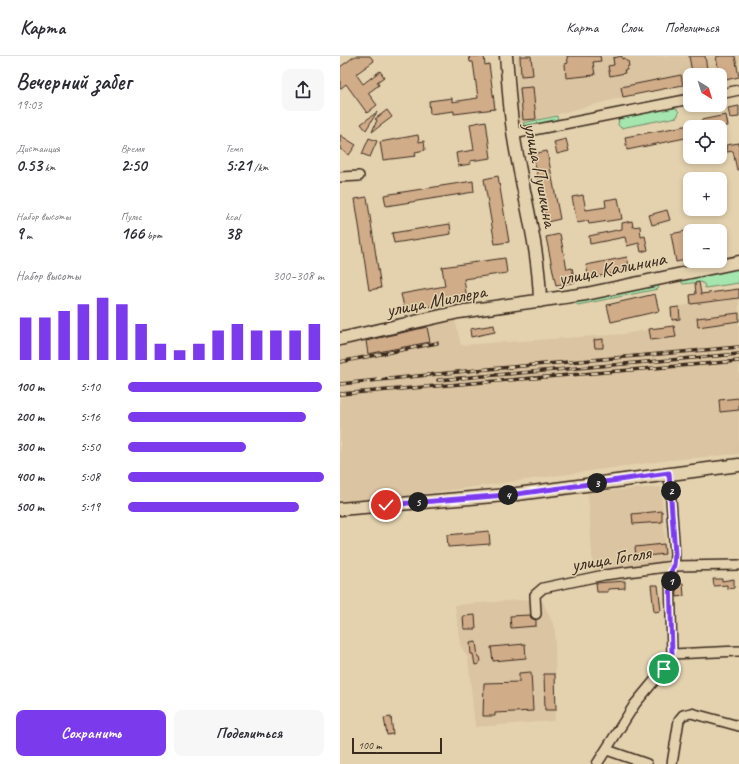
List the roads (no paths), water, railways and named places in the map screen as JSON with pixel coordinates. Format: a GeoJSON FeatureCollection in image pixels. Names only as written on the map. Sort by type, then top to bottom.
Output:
{"type":"FeatureCollection","features":[{"type":"Feature","properties":{"kind":"main road","name":"улица Пушкина"},"geometry":{"type":"LineString","coordinates":[[506,56],[513,134],[535,241],[540,282],[540,301]]}},
{"type":"Feature","properties":{"kind":"main road","name":"улица Калинина"},"geometry":{"type":"LineString","coordinates":[[540,301],[586,294],[739,262]]}},
{"type":"Feature","properties":{"kind":"main road","name":"улица Миллера"},"geometry":{"type":"LineString","coordinates":[[340,339],[459,312],[540,301]]}},
{"type":"Feature","properties":{"kind":"main road"},"geometry":{"type":"LineString","coordinates":[[340,509],[517,494],[739,465]]}},
{"type":"Feature","properties":{"kind":"street"},"geometry":{"type":"LineString","coordinates":[[727,93],[739,90]]}},
{"type":"Feature","properties":{"kind":"street"},"geometry":{"type":"LineString","coordinates":[[513,134],[683,101]]}},
{"type":"Feature","properties":{"kind":"street"},"geometry":{"type":"LineString","coordinates":[[340,177],[359,176]]}},
{"type":"Feature","properties":{"kind":"street"},"geometry":{"type":"LineString","coordinates":[[597,764],[635,704],[664,669],[672,654],[670,574],[674,566],[675,554],[669,473]]}},
{"type":"Feature","properties":{"kind":"street","name":"улица Гоголя"},"geometry":{"type":"LineString","coordinates":[[536,614],[535,595],[543,588],[604,575],[674,566],[739,566]]}},
{"type":"Feature","properties":{"kind":"street"},"geometry":{"type":"LineString","coordinates":[[672,654],[739,651]]}},
{"type":"Feature","properties":{"kind":"street"},"geometry":{"type":"LineString","coordinates":[[672,764],[679,720],[684,716],[691,713],[739,726]]}},
{"type":"Feature","properties":{"kind":"street"},"geometry":{"type":"LineString","coordinates":[[607,750],[647,764]]}},
{"type":"Feature","properties":{"kind":"railway"},"geometry":{"type":"LineString","coordinates":[[340,362],[437,343]]}},
{"type":"Feature","properties":{"kind":"railway"},"geometry":{"type":"LineString","coordinates":[[340,384],[477,370],[739,347]]}},
{"type":"Feature","properties":{"kind":"railway"},"geometry":{"type":"LineString","coordinates":[[438,380],[739,354]]}},
{"type":"Feature","properties":{"kind":"railway"},"geometry":{"type":"LineString","coordinates":[[340,394],[739,361]]}}]}
